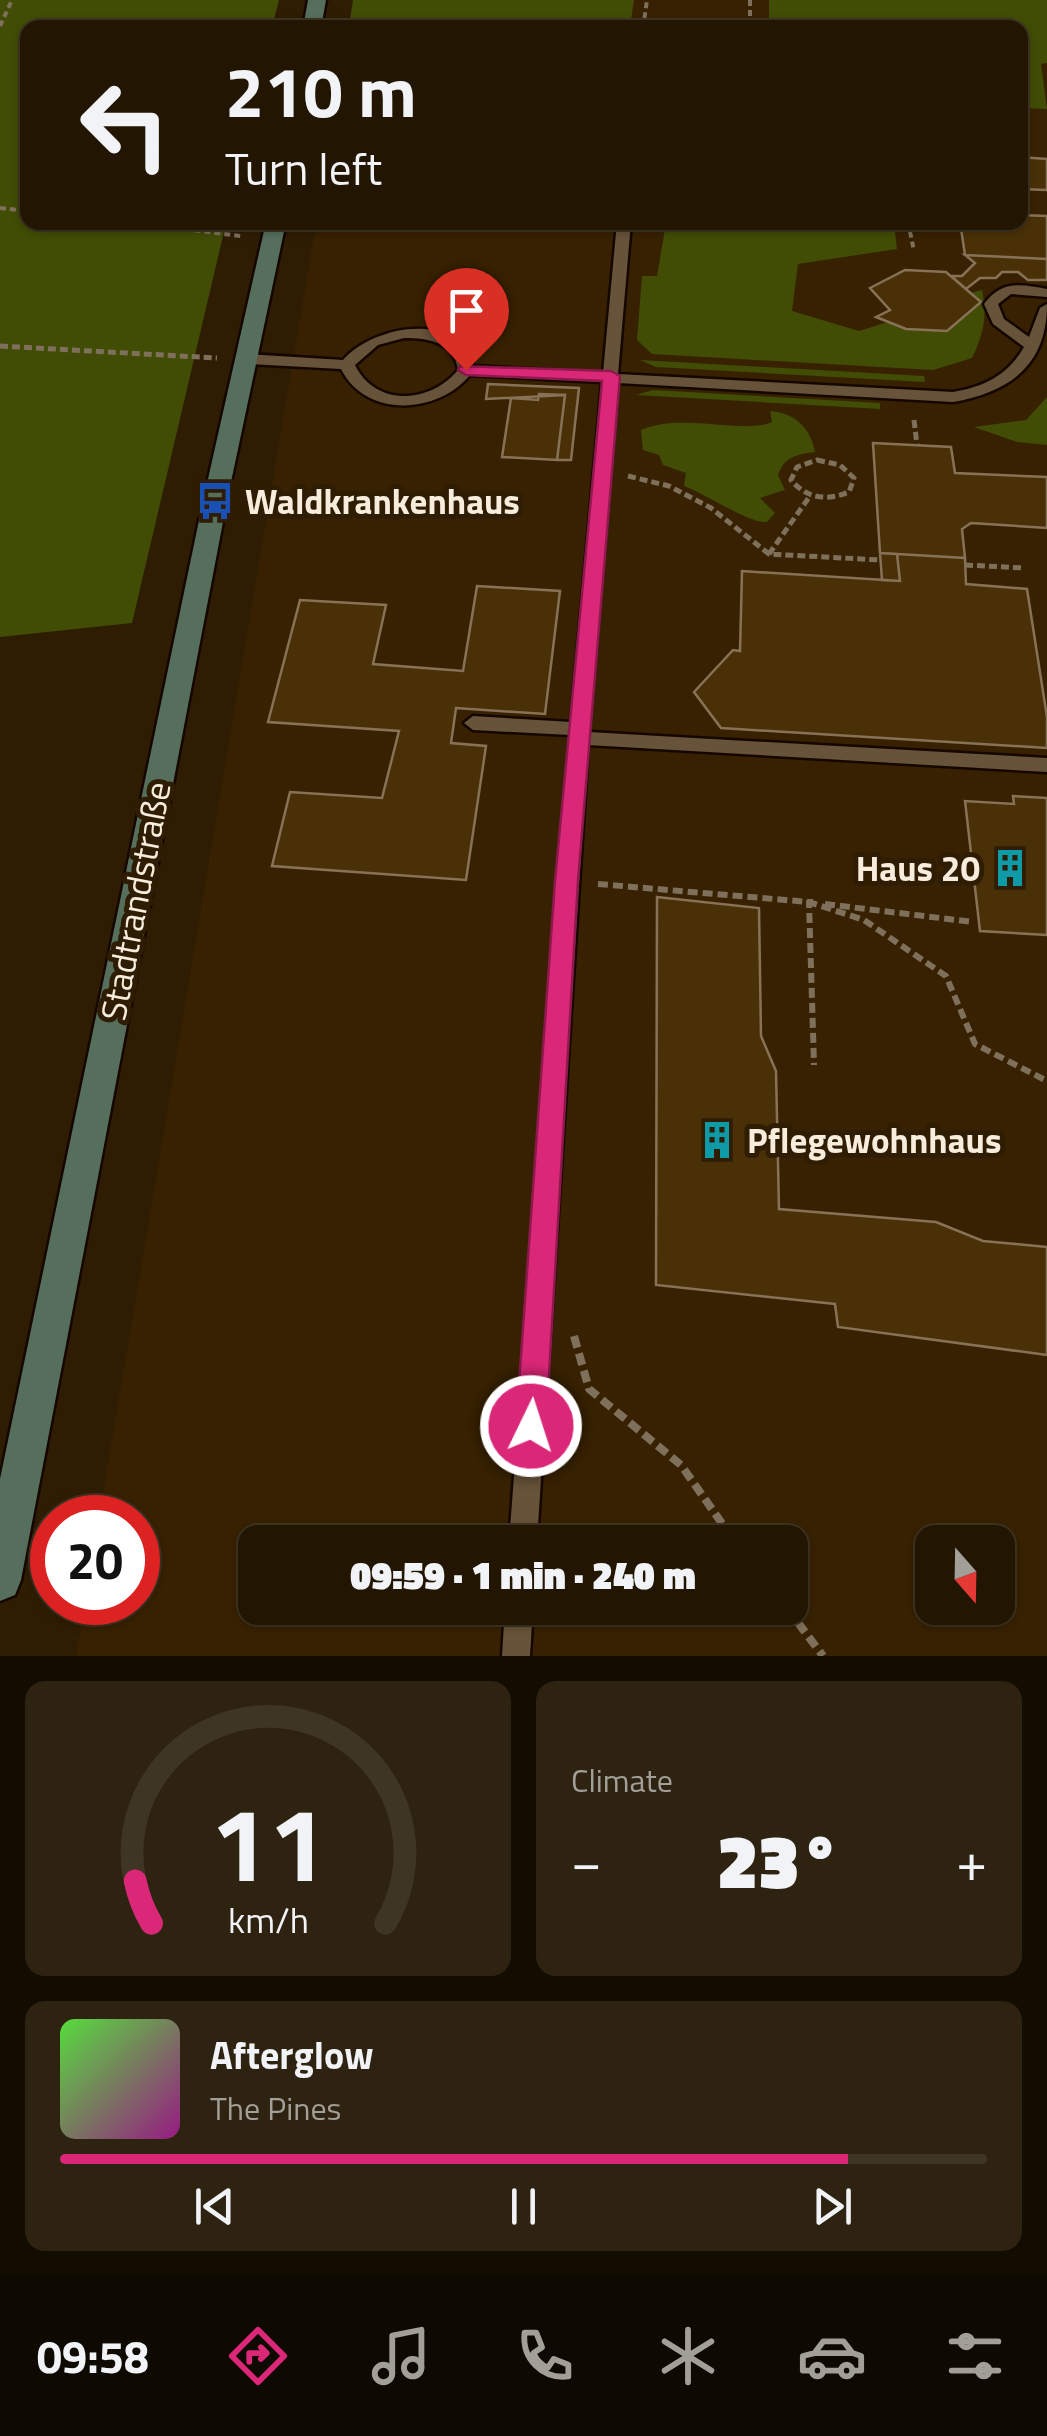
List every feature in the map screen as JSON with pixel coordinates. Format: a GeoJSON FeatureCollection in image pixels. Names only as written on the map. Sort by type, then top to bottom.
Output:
{"type":"FeatureCollection","features":[{"type":"Feature","properties":{"kind":"street","name":"Stadtrandstraße"},"geometry":{"type":"LineString","coordinates":[[0,1580],[215,501],[274,231]]}},
{"type":"Feature","properties":{"kind":"lane"},"geometry":{"type":"LineString","coordinates":[[525,1525],[566,881],[623,230]]}},
{"type":"Feature","properties":{"kind":"lane"},"geometry":{"type":"LineString","coordinates":[[1032,346],[998,322],[991,304],[998,293],[1009,288],[1047,294]]}},
{"type":"Feature","properties":{"kind":"lane"},"geometry":{"type":"LineString","coordinates":[[466,370],[953,397],[977,394],[1006,382],[1032,346],[1047,308]]}},
{"type":"Feature","properties":{"kind":"lane"},"geometry":{"type":"LineString","coordinates":[[347,366],[359,348],[373,340],[410,333],[429,334],[458,348],[466,370]]}},
{"type":"Feature","properties":{"kind":"lane"},"geometry":{"type":"LineString","coordinates":[[248,360],[347,366]]}},
{"type":"Feature","properties":{"kind":"lane"},"geometry":{"type":"LineString","coordinates":[[347,366],[362,390],[394,400],[433,396],[449,390],[466,370]]}},
{"type":"Feature","properties":{"kind":"lane"},"geometry":{"type":"LineString","coordinates":[[473,723],[1047,766]]}},
{"type":"Feature","properties":{"kind":"lane"},"geometry":{"type":"LineString","coordinates":[[516,1656],[518,1625]]}},
{"type":"Feature","properties":{"kind":"path"},"geometry":{"type":"LineString","coordinates":[[0,26],[12,0]]}},
{"type":"Feature","properties":{"kind":"path"},"geometry":{"type":"LineString","coordinates":[[910,230],[914,251]]}},
{"type":"Feature","properties":{"kind":"path"},"geometry":{"type":"LineString","coordinates":[[0,346],[248,360]]}},
{"type":"Feature","properties":{"kind":"path"},"geometry":{"type":"LineString","coordinates":[[806,462],[840,465],[854,478],[849,492],[840,496],[810,496],[792,480],[797,466],[806,462]]}},
{"type":"Feature","properties":{"kind":"path"},"geometry":{"type":"LineString","coordinates":[[602,470],[669,486],[712,508],[769,554],[880,560]]}},
{"type":"Feature","properties":{"kind":"path"},"geometry":{"type":"LineString","coordinates":[[769,554],[810,496]]}},
{"type":"Feature","properties":{"kind":"path"},"geometry":{"type":"LineString","coordinates":[[965,565],[1024,568]]}},
{"type":"Feature","properties":{"kind":"path"},"geometry":{"type":"LineString","coordinates":[[566,881],[809,902],[973,922]]}},
{"type":"Feature","properties":{"kind":"path"},"geometry":{"type":"LineString","coordinates":[[809,902],[814,1066]]}},
{"type":"Feature","properties":{"kind":"path"},"geometry":{"type":"LineString","coordinates":[[809,902],[864,920],[946,976],[975,1044],[1047,1080]]}},
{"type":"Feature","properties":{"kind":"path"},"geometry":{"type":"LineString","coordinates":[[573,1332],[589,1389],[681,1465],[723,1525]]}},
{"type":"Feature","properties":{"kind":"path"},"geometry":{"type":"LineString","coordinates":[[800,1625],[823,1656]]}},
{"type":"Feature","properties":{"kind":"shaded area"},"geometry":{"type":"Polygon","coordinates":[[[353,0],[1047,0],[1047,1656],[76,1656],[81,1625],[160,1625],[160,1495],[103,1495],[315,230],[1028,230],[1028,20],[350,20],[353,0]]]}},
{"type":"Feature","properties":{"kind":"green space"},"geometry":{"type":"Polygon","coordinates":[[[0,0],[279,0],[274,20],[20,20],[20,230],[224,230],[132,623],[0,637],[0,0]]]}},
{"type":"Feature","properties":{"kind":"green space"},"geometry":{"type":"Polygon","coordinates":[[[353,0],[634,0],[631,20],[350,20],[353,0]]]}},
{"type":"Feature","properties":{"kind":"green space"},"geometry":{"type":"Polygon","coordinates":[[[769,0],[1047,0],[1047,63],[1041,64],[1047,109],[1028,108],[1028,20],[769,20],[769,0]]]}},
{"type":"Feature","properties":{"kind":"green space"},"geometry":{"type":"Polygon","coordinates":[[[665,230],[895,230],[897,249],[798,264],[792,311],[859,331],[888,322],[947,331],[980,303],[970,293],[982,290],[982,333],[972,358],[933,370],[652,354],[637,340],[642,276],[657,276],[665,230]]]}},
{"type":"Feature","properties":{"kind":"green space"},"geometry":{"type":"Polygon","coordinates":[[[640,360],[924,376],[925,382],[656,367],[640,360]]]}},
{"type":"Feature","properties":{"kind":"green space"},"geometry":{"type":"Polygon","coordinates":[[[653,390],[880,403],[880,409],[636,395],[653,390]]]}},
{"type":"Feature","properties":{"kind":"green space"},"geometry":{"type":"Polygon","coordinates":[[[1047,397],[1047,445],[1017,442],[974,427],[1026,420],[1047,397]]]}},
{"type":"Feature","properties":{"kind":"green space"},"geometry":{"type":"Polygon","coordinates":[[[770,411],[800,422],[815,452],[788,460],[778,475],[785,490],[760,498],[775,513],[767,522],[750,518],[684,486],[686,473],[663,465],[659,455],[643,450],[641,430],[657,425],[760,425],[772,422],[770,411]]]}},
{"type":"Feature","properties":{"kind":"building"},"geometry":{"type":"Polygon","coordinates":[[[1028,158],[1047,159],[1047,190],[1028,189],[1028,158]]]}},
{"type":"Feature","properties":{"kind":"building"},"geometry":{"type":"Polygon","coordinates":[[[1028,215],[1047,216],[1047,259],[965,255],[961,230],[1028,230],[1028,215]]]}},
{"type":"Feature","properties":{"kind":"building"},"geometry":{"type":"Polygon","coordinates":[[[965,255],[1047,259],[1047,280],[1028,280],[1018,272],[1002,272],[996,278],[980,278],[966,289],[951,276],[962,276],[975,263],[965,255]]]}},
{"type":"Feature","properties":{"kind":"building"},"geometry":{"type":"Polygon","coordinates":[[[905,270],[946,272],[981,302],[947,331],[906,329],[876,317],[890,310],[870,288],[905,270]]]}},
{"type":"Feature","properties":{"kind":"building"},"geometry":{"type":"Polygon","coordinates":[[[488,384],[579,388],[571,460],[557,460],[565,395],[486,399],[488,384]]]}},
{"type":"Feature","properties":{"kind":"building"},"geometry":{"type":"Polygon","coordinates":[[[539,394],[565,395],[557,460],[502,457],[511,398],[538,400],[539,394]]]}},
{"type":"Feature","properties":{"kind":"building"},"geometry":{"type":"Polygon","coordinates":[[[873,443],[951,447],[955,473],[1047,477],[1047,528],[971,523],[962,529],[965,558],[880,553],[873,443]]]}},
{"type":"Feature","properties":{"kind":"building"},"geometry":{"type":"Polygon","coordinates":[[[880,553],[897,554],[900,581],[882,580],[880,553]]]}},
{"type":"Feature","properties":{"kind":"building"},"geometry":{"type":"Polygon","coordinates":[[[897,554],[965,558],[966,584],[1027,589],[1047,717],[1047,748],[721,728],[694,692],[733,650],[740,651],[742,571],[900,581],[897,554]]]}},
{"type":"Feature","properties":{"kind":"building"},"geometry":{"type":"Polygon","coordinates":[[[477,586],[560,591],[545,714],[456,708],[451,743],[486,746],[466,880],[272,866],[290,792],[382,798],[399,731],[268,722],[300,600],[386,605],[373,664],[463,671],[477,586]]]}},
{"type":"Feature","properties":{"kind":"building","name":"Haus 20"},"geometry":{"type":"Polygon","coordinates":[[[1013,796],[1047,798],[1047,935],[980,931],[965,801],[1014,804],[1013,796]]]}},
{"type":"Feature","properties":{"kind":"building","name":"Pflegewohnhaus"},"geometry":{"type":"Polygon","coordinates":[[[657,897],[759,908],[761,1036],[776,1071],[779,1209],[936,1222],[983,1241],[1047,1247],[1047,1355],[838,1327],[835,1304],[656,1285],[657,897]]]}},
{"type":"Feature","properties":{"kind":"place","name":"Waldkrankenhaus"},"geometry":{"type":"Point","coordinates":[215,501]}},
{"type":"Feature","properties":{"kind":"place","name":"Haus 20"},"geometry":{"type":"Point","coordinates":[1010,868]}},
{"type":"Feature","properties":{"kind":"place","name":"Pflegewohnhaus"},"geometry":{"type":"Point","coordinates":[717,1140]}},
{"type":"Feature","properties":{"kind":"route"},"geometry":{"type":"LineString","coordinates":[[466,370],[611,376],[566,881],[531,1426]]}}]}
